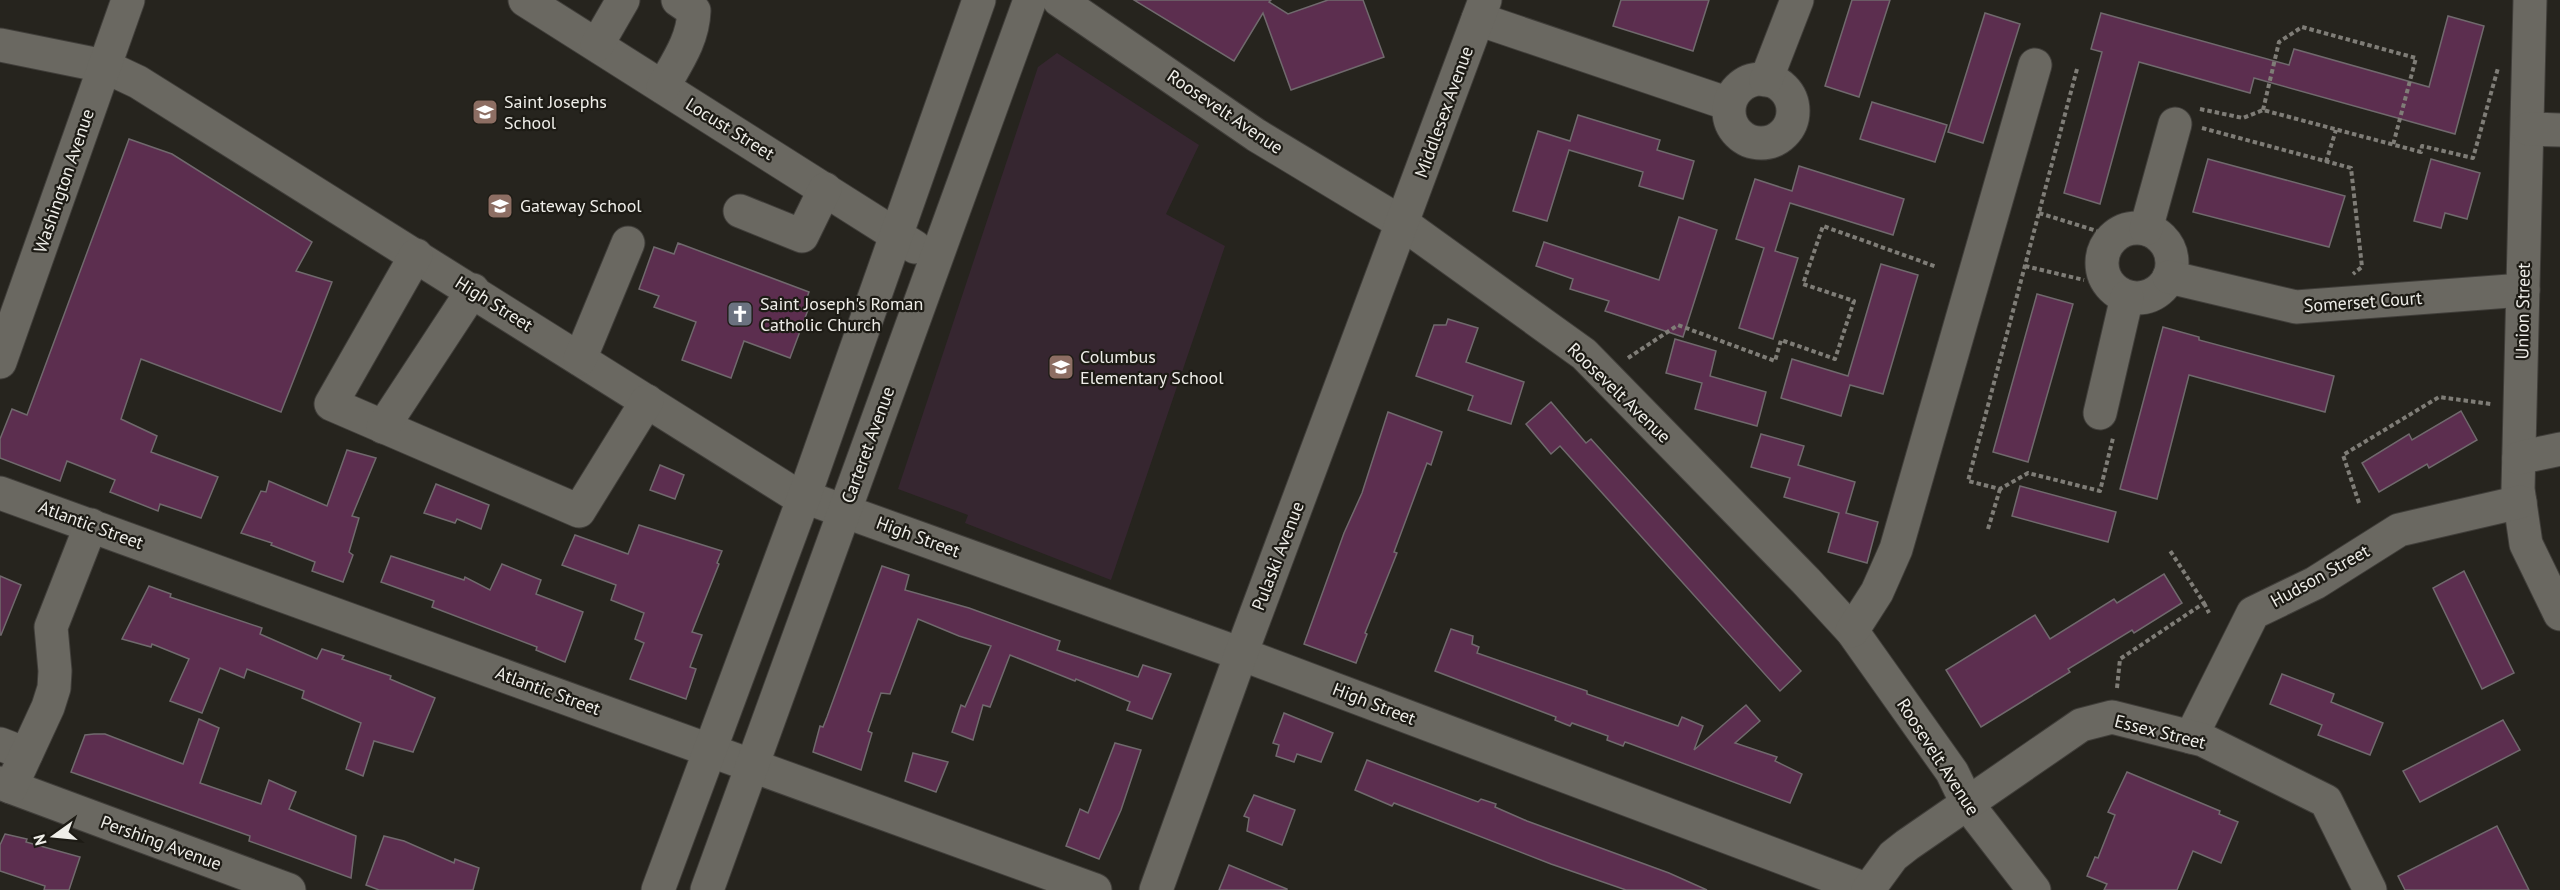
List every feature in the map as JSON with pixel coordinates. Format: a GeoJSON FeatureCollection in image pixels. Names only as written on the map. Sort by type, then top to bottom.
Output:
{"type":"FeatureCollection","features":[{"type":"Feature","properties":{"kind":"street","name":"Washington Avenue"},"geometry":{"type":"LineString","coordinates":[[2,350],[128,0]]}},
{"type":"Feature","properties":{"kind":"street","name":"Locust Street"},"geometry":{"type":"LineString","coordinates":[[525,0],[557,9],[597,45],[935,259]]}},
{"type":"Feature","properties":{"kind":"street"},"geometry":{"type":"LineString","coordinates":[[597,45],[623,0]]}},
{"type":"Feature","properties":{"kind":"street"},"geometry":{"type":"LineString","coordinates":[[663,87],[689,42],[694,21],[694,11],[678,0]]}},
{"type":"Feature","properties":{"kind":"street"},"geometry":{"type":"LineString","coordinates":[[658,890],[804,497],[979,0]]}},
{"type":"Feature","properties":{"kind":"street","name":"Carteret Avenue"},"geometry":{"type":"LineString","coordinates":[[706,890],[753,767],[1030,0]]}},
{"type":"Feature","properties":{"kind":"street","name":"Roosevelt Avenue"},"geometry":{"type":"LineString","coordinates":[[1059,0],[1256,135],[1402,224],[1584,354],[1852,631],[1952,772],[1968,805],[2034,890]]}},
{"type":"Feature","properties":{"kind":"street"},"geometry":{"type":"LineString","coordinates":[[1766,80],[1797,0]]}},
{"type":"Feature","properties":{"kind":"street","name":"Union Street"},"geometry":{"type":"LineString","coordinates":[[2530,0],[2519,458],[2520,502],[2526,544],[2560,614]]}},
{"type":"Feature","properties":{"kind":"street"},"geometry":{"type":"LineString","coordinates":[[1481,9],[1730,104]]}},
{"type":"Feature","properties":{"kind":"street","name":"Middlesex Avenue"},"geometry":{"type":"LineString","coordinates":[[1402,224],[1481,9]]}},
{"type":"Feature","properties":{"kind":"street","name":"High Street"},"geometry":{"type":"LineString","coordinates":[[0,45],[104,66],[138,82],[473,290],[791,492],[1241,654],[1868,890]]}},
{"type":"Feature","properties":{"kind":"street"},"geometry":{"type":"LineString","coordinates":[[1852,631],[1877,592],[1896,549],[2035,65]]}},
{"type":"Feature","properties":{"kind":"street"},"geometry":{"type":"LineString","coordinates":[[1753,80],[1766,80],[1773,81],[1784,88],[1791,99],[1794,113],[1790,126],[1782,136],[1770,142],[1756,143],[1736,132],[1730,119],[1730,104],[1741,86],[1753,80]]}},
{"type":"Feature","properties":{"kind":"street"},"geometry":{"type":"LineString","coordinates":[[2146,229],[2190,119]]}},
{"type":"Feature","properties":{"kind":"street"},"geometry":{"type":"LineString","coordinates":[[2528,129],[2560,130]]}},
{"type":"Feature","properties":{"kind":"street"},"geometry":{"type":"LineString","coordinates":[[740,211],[802,237],[825,189]]}},
{"type":"Feature","properties":{"kind":"street","name":"Pulaski Avenue"},"geometry":{"type":"LineString","coordinates":[[1156,890],[1241,654],[1402,224]]}},
{"type":"Feature","properties":{"kind":"street"},"geometry":{"type":"LineString","coordinates":[[2128,229],[2146,229],[2159,236],[2168,247],[2172,261],[2169,277],[2156,293],[2142,298],[2127,297],[2114,290],[2107,282],[2103,272],[2102,257],[2105,247],[2114,236],[2128,229]]}},
{"type":"Feature","properties":{"kind":"street"},"geometry":{"type":"LineString","coordinates":[[580,359],[628,243]]}},
{"type":"Feature","properties":{"kind":"street"},"geometry":{"type":"LineString","coordinates":[[416,255],[331,404],[579,511],[647,401]]}},
{"type":"Feature","properties":{"kind":"street","name":"Somerset Court"},"geometry":{"type":"LineString","coordinates":[[2169,277],[2296,307],[2523,290]]}},
{"type":"Feature","properties":{"kind":"street"},"geometry":{"type":"LineString","coordinates":[[383,427],[473,290]]}},
{"type":"Feature","properties":{"kind":"street"},"geometry":{"type":"LineString","coordinates":[[2106,426],[2127,297]]}},
{"type":"Feature","properties":{"kind":"street"},"geometry":{"type":"LineString","coordinates":[[2519,458],[2560,449]]}},
{"type":"Feature","properties":{"kind":"street","name":"Atlantic Street"},"geometry":{"type":"LineString","coordinates":[[0,493],[1095,890]]}},
{"type":"Feature","properties":{"kind":"street","name":"Hudson Street"},"geometry":{"type":"LineString","coordinates":[[2191,737],[2253,613],[2315,583],[2398,530],[2520,502]]}},
{"type":"Feature","properties":{"kind":"street"},"geometry":{"type":"LineString","coordinates":[[5,785],[13,749],[48,707],[54,688],[51,627],[91,525]]}},
{"type":"Feature","properties":{"kind":"street","name":"Essex Street"},"geometry":{"type":"LineString","coordinates":[[1868,890],[1893,856],[2081,725],[2112,717],[2202,740],[2326,801],[2370,890]]}},
{"type":"Feature","properties":{"kind":"street","name":"Pershing Avenue"},"geometry":{"type":"LineString","coordinates":[[5,785],[289,890]]}},
{"type":"Feature","properties":{"kind":"path"},"geometry":{"type":"LineString","coordinates":[[2263,110],[2279,42],[2302,27],[2314,30],[2416,58],[2393,145]]}},
{"type":"Feature","properties":{"kind":"path"},"geometry":{"type":"LineString","coordinates":[[2190,119],[2243,118],[2263,110],[2421,152],[2422,146],[2473,158],[2500,60]]}},
{"type":"Feature","properties":{"kind":"path"},"geometry":{"type":"LineString","coordinates":[[2000,489],[1968,481],[2077,69]]}},
{"type":"Feature","properties":{"kind":"path"},"geometry":{"type":"LineString","coordinates":[[2190,119],[2351,168],[2362,267]]}},
{"type":"Feature","properties":{"kind":"path"},"geometry":{"type":"LineString","coordinates":[[2326,162],[2336,130]]}},
{"type":"Feature","properties":{"kind":"path"},"geometry":{"type":"LineString","coordinates":[[2039,213],[2097,231]]}},
{"type":"Feature","properties":{"kind":"path"},"geometry":{"type":"LineString","coordinates":[[1627,358],[1677,325],[1775,361],[1781,340],[1835,359],[1854,301],[1803,284],[1823,226],[1937,267]]}},
{"type":"Feature","properties":{"kind":"path"},"geometry":{"type":"LineString","coordinates":[[2025,266],[2084,280]]}},
{"type":"Feature","properties":{"kind":"path"},"geometry":{"type":"LineString","coordinates":[[2359,503],[2343,455],[2439,397],[2501,406]]}},
{"type":"Feature","properties":{"kind":"path"},"geometry":{"type":"LineString","coordinates":[[1988,529],[2000,489],[2028,473],[2100,491],[2106,426]]}},
{"type":"Feature","properties":{"kind":"path"},"geometry":{"type":"LineString","coordinates":[[2169,549],[2209,613]]}},
{"type":"Feature","properties":{"kind":"path"},"geometry":{"type":"LineString","coordinates":[[2117,688],[2120,659],[2204,603]]}},
{"type":"Feature","properties":{"kind":"shaded area","name":"Columbus Elementary School"},"geometry":{"type":"Polygon","coordinates":[[[1057,53],[1199,145],[1166,214],[1225,246],[1111,580],[965,523],[968,515],[898,489],[1038,67],[1057,53]]]}},
{"type":"Feature","properties":{"kind":"building"},"geometry":{"type":"Polygon","coordinates":[[[1134,0],[1271,0],[1269,2],[1288,14],[1328,0],[1363,0],[1384,57],[1291,90],[1263,13],[1234,61],[1134,0]]]}},
{"type":"Feature","properties":{"kind":"building"},"geometry":{"type":"Polygon","coordinates":[[[1621,0],[1709,0],[1693,51],[1613,26],[1621,0]]]}},
{"type":"Feature","properties":{"kind":"building"},"geometry":{"type":"Polygon","coordinates":[[[1852,0],[1890,0],[1859,97],[1825,86],[1852,0]]]}},
{"type":"Feature","properties":{"kind":"building"},"geometry":{"type":"Polygon","coordinates":[[[1985,13],[2020,24],[1983,143],[1948,132],[1985,13]]]}},
{"type":"Feature","properties":{"kind":"building"},"geometry":{"type":"Polygon","coordinates":[[[2101,13],[2289,65],[2294,49],[2429,87],[2448,16],[2484,26],[2455,134],[2254,78],[2250,93],[2139,62],[2100,204],[2064,193],[2102,52],[2091,49],[2101,13]]]}},
{"type":"Feature","properties":{"kind":"building"},"geometry":{"type":"Polygon","coordinates":[[[1872,102],[1947,125],[1935,162],[1860,139],[1872,102]]]}},
{"type":"Feature","properties":{"kind":"building"},"geometry":{"type":"Polygon","coordinates":[[[1578,115],[1660,140],[1657,150],[1694,161],[1683,199],[1639,186],[1643,172],[1569,150],[1547,221],[1513,211],[1538,131],[1570,141],[1578,115]]]}},
{"type":"Feature","properties":{"kind":"building"},"geometry":{"type":"Polygon","coordinates":[[[129,139],[172,154],[312,242],[296,271],[332,282],[281,412],[141,359],[121,419],[157,436],[151,452],[218,477],[201,518],[160,504],[158,511],[110,492],[115,480],[67,461],[60,481],[0,458],[0,439],[12,409],[27,415],[129,139]]]}},
{"type":"Feature","properties":{"kind":"building"},"geometry":{"type":"Polygon","coordinates":[[[2208,159],[2345,196],[2329,247],[2193,212],[2208,159]]]}},
{"type":"Feature","properties":{"kind":"building"},"geometry":{"type":"Polygon","coordinates":[[[2431,159],[2480,173],[2467,219],[2445,213],[2441,228],[2414,221],[2431,159]]]}},
{"type":"Feature","properties":{"kind":"building"},"geometry":{"type":"Polygon","coordinates":[[[1799,166],[1904,199],[1893,235],[1790,203],[1775,251],[1798,258],[1773,339],[1739,328],[1764,248],[1736,239],[1755,179],[1792,191],[1799,166]]]}},
{"type":"Feature","properties":{"kind":"building"},"geometry":{"type":"Polygon","coordinates":[[[1679,217],[1717,230],[1683,337],[1605,311],[1609,301],[1570,289],[1573,279],[1536,266],[1544,242],[1659,280],[1679,217]]]}},
{"type":"Feature","properties":{"kind":"building","name":"Saint Joseph's Roman Catholic Church"},"geometry":{"type":"Polygon","coordinates":[[[678,243],[809,292],[806,300],[811,302],[790,358],[744,341],[731,378],[682,360],[696,322],[654,307],[659,296],[639,289],[654,247],[674,254],[678,243]]]}},
{"type":"Feature","properties":{"kind":"building"},"geometry":{"type":"Polygon","coordinates":[[[1881,264],[1918,275],[1883,394],[1850,385],[1841,416],[1781,398],[1792,359],[1848,376],[1881,264]]]}},
{"type":"Feature","properties":{"kind":"building"},"geometry":{"type":"Polygon","coordinates":[[[2037,294],[2073,304],[2028,462],[1993,452],[2037,294]]]}},
{"type":"Feature","properties":{"kind":"building"},"geometry":{"type":"Polygon","coordinates":[[[1448,319],[1478,328],[1466,362],[1524,382],[1511,424],[1468,410],[1473,396],[1416,376],[1434,325],[1446,325],[1448,319]]]}},
{"type":"Feature","properties":{"kind":"building"},"geometry":{"type":"Polygon","coordinates":[[[2163,327],[2199,337],[2199,340],[2334,376],[2325,412],[2189,375],[2157,499],[2120,489],[2163,327]]]}},
{"type":"Feature","properties":{"kind":"building"},"geometry":{"type":"Polygon","coordinates":[[[1675,339],[1716,351],[1710,376],[1766,392],[1757,426],[1695,409],[1702,383],[1666,373],[1675,339]]]}},
{"type":"Feature","properties":{"kind":"building"},"geometry":{"type":"Polygon","coordinates":[[[1551,402],[1586,443],[1591,439],[1801,671],[1780,691],[1560,446],[1551,454],[1526,424],[1551,402]]]}},
{"type":"Feature","properties":{"kind":"building"},"geometry":{"type":"Polygon","coordinates":[[[2461,411],[2477,440],[2429,468],[2427,464],[2379,492],[2362,463],[2409,434],[2412,440],[2461,411]]]}},
{"type":"Feature","properties":{"kind":"building"},"geometry":{"type":"Polygon","coordinates":[[[1388,412],[1442,432],[1431,465],[1427,463],[1394,552],[1397,553],[1365,633],[1367,634],[1356,663],[1304,644],[1344,533],[1362,493],[1388,412]]]}},
{"type":"Feature","properties":{"kind":"building"},"geometry":{"type":"Polygon","coordinates":[[[1761,434],[1804,446],[1798,465],[1855,482],[1846,513],[1878,522],[1867,563],[1828,552],[1839,513],[1784,497],[1790,478],[1751,467],[1761,434]]]}},
{"type":"Feature","properties":{"kind":"building"},"geometry":{"type":"Polygon","coordinates":[[[347,450],[376,458],[352,516],[359,518],[349,552],[353,555],[343,582],[312,571],[315,562],[271,545],[272,543],[241,533],[261,491],[266,492],[269,481],[327,506],[347,450]]]}},
{"type":"Feature","properties":{"kind":"building"},"geometry":{"type":"Polygon","coordinates":[[[660,465],[684,475],[675,499],[650,490],[660,465]]]}},
{"type":"Feature","properties":{"kind":"building"},"geometry":{"type":"Polygon","coordinates":[[[436,484],[489,505],[481,529],[457,519],[455,523],[424,513],[436,484]]]}},
{"type":"Feature","properties":{"kind":"building"},"geometry":{"type":"Polygon","coordinates":[[[2020,486],[2116,512],[2108,542],[2012,516],[2020,486]]]}},
{"type":"Feature","properties":{"kind":"building"},"geometry":{"type":"Polygon","coordinates":[[[639,525],[722,551],[692,632],[702,635],[690,667],[696,669],[686,699],[630,679],[644,643],[635,639],[644,613],[611,600],[616,585],[562,565],[575,535],[628,554],[639,525]]]}},
{"type":"Feature","properties":{"kind":"building"},"geometry":{"type":"Polygon","coordinates":[[[391,556],[464,580],[465,577],[490,590],[502,564],[541,580],[536,594],[583,612],[565,662],[536,650],[537,647],[432,607],[434,601],[381,582],[391,556]]]}},
{"type":"Feature","properties":{"kind":"building"},"geometry":{"type":"Polygon","coordinates":[[[882,566],[909,575],[905,590],[969,608],[1060,641],[1057,650],[1138,677],[1143,665],[1171,674],[1152,719],[1127,710],[1130,702],[1010,655],[990,707],[983,705],[973,740],[952,732],[961,705],[965,707],[991,646],[918,619],[890,694],[881,693],[868,731],[872,733],[861,770],[813,752],[820,726],[823,727],[827,717],[882,566]]]}},
{"type":"Feature","properties":{"kind":"building"},"geometry":{"type":"Polygon","coordinates":[[[2464,571],[2514,673],[2482,689],[2433,588],[2464,571]]]}},
{"type":"Feature","properties":{"kind":"building"},"geometry":{"type":"Polygon","coordinates":[[[2164,574],[2182,603],[2134,633],[2132,630],[2068,669],[2070,672],[1981,727],[1946,670],[2035,615],[2050,639],[2114,599],[2117,603],[2164,574]]]}},
{"type":"Feature","properties":{"kind":"building"},"geometry":{"type":"Polygon","coordinates":[[[0,576],[21,585],[1,635],[0,635],[0,576]]]}},
{"type":"Feature","properties":{"kind":"building"},"geometry":{"type":"Polygon","coordinates":[[[149,586],[171,594],[170,597],[262,628],[260,634],[317,659],[322,649],[344,656],[342,659],[391,676],[390,679],[435,698],[413,752],[374,741],[363,776],[346,769],[361,723],[302,698],[304,691],[247,669],[244,678],[220,668],[202,713],[170,701],[189,659],[152,644],[151,647],[122,639],[149,586]]]}},
{"type":"Feature","properties":{"kind":"building"},"geometry":{"type":"Polygon","coordinates":[[[1451,629],[1473,636],[1472,644],[1479,647],[1477,653],[1587,691],[1587,694],[1678,726],[1682,717],[1703,726],[1694,750],[1746,705],[1760,721],[1735,743],[1777,757],[1775,761],[1802,774],[1790,803],[1631,744],[1625,742],[1623,746],[1607,740],[1608,736],[1572,723],[1570,726],[1555,720],[1556,717],[1435,671],[1451,629]]]}},
{"type":"Feature","properties":{"kind":"building"},"geometry":{"type":"Polygon","coordinates":[[[2282,674],[2334,694],[2331,702],[2383,723],[2370,755],[2318,735],[2322,725],[2270,704],[2282,674]]]}},
{"type":"Feature","properties":{"kind":"building"},"geometry":{"type":"Polygon","coordinates":[[[1284,713],[1333,733],[1321,762],[1297,754],[1294,762],[1276,756],[1279,745],[1273,743],[1284,713]]]}},
{"type":"Feature","properties":{"kind":"building"},"geometry":{"type":"Polygon","coordinates":[[[199,719],[219,728],[200,783],[261,804],[269,780],[296,792],[289,809],[356,836],[351,878],[249,841],[250,836],[71,772],[85,735],[94,734],[105,734],[183,764],[199,719]]]}},
{"type":"Feature","properties":{"kind":"building"},"geometry":{"type":"Polygon","coordinates":[[[2503,720],[2520,750],[2420,802],[2403,771],[2503,720]]]}},
{"type":"Feature","properties":{"kind":"building"},"geometry":{"type":"Polygon","coordinates":[[[1115,743],[1141,750],[1121,810],[1099,859],[1066,846],[1080,809],[1088,813],[1115,743]]]}},
{"type":"Feature","properties":{"kind":"building"},"geometry":{"type":"Polygon","coordinates":[[[913,753],[948,762],[936,792],[905,781],[913,753]]]}},
{"type":"Feature","properties":{"kind":"building"},"geometry":{"type":"Polygon","coordinates":[[[1367,760],[1478,802],[1481,799],[1496,804],[1495,807],[1527,821],[1669,873],[1707,890],[1626,890],[1551,864],[1394,803],[1392,806],[1355,790],[1367,760]]]}},
{"type":"Feature","properties":{"kind":"building"},"geometry":{"type":"Polygon","coordinates":[[[2127,772],[2220,811],[2219,814],[2238,822],[2221,863],[2193,851],[2177,890],[2104,890],[2107,884],[2087,876],[2095,857],[2098,858],[2115,815],[2108,812],[2127,772]]]}},
{"type":"Feature","properties":{"kind":"building"},"geometry":{"type":"Polygon","coordinates":[[[1254,795],[1295,810],[1282,845],[1247,831],[1249,818],[1244,816],[1254,795]]]}},
{"type":"Feature","properties":{"kind":"building"},"geometry":{"type":"Polygon","coordinates":[[[2497,826],[2529,890],[2405,890],[2398,876],[2497,826]]]}},
{"type":"Feature","properties":{"kind":"building"},"geometry":{"type":"Polygon","coordinates":[[[5,834],[80,857],[69,890],[44,890],[45,886],[0,871],[0,845],[5,834]]]}},
{"type":"Feature","properties":{"kind":"building"},"geometry":{"type":"Polygon","coordinates":[[[384,836],[404,841],[454,863],[455,859],[479,868],[473,890],[379,890],[366,885],[384,836]]]}},
{"type":"Feature","properties":{"kind":"building"},"geometry":{"type":"Polygon","coordinates":[[[1229,865],[1287,889],[1287,890],[1219,890],[1229,865]]]}},
{"type":"Feature","properties":{"kind":"place","name":"Saint Josephs School"},"geometry":{"type":"Point","coordinates":[485,112]}},
{"type":"Feature","properties":{"kind":"place","name":"Gateway School"},"geometry":{"type":"Point","coordinates":[500,206]}},
{"type":"Feature","properties":{"kind":"place","name":"Saint Joseph's Roman Catholic Church"},"geometry":{"type":"Point","coordinates":[740,314]}},
{"type":"Feature","properties":{"kind":"place","name":"Columbus Elementary School"},"geometry":{"type":"Point","coordinates":[1061,367]}}]}
